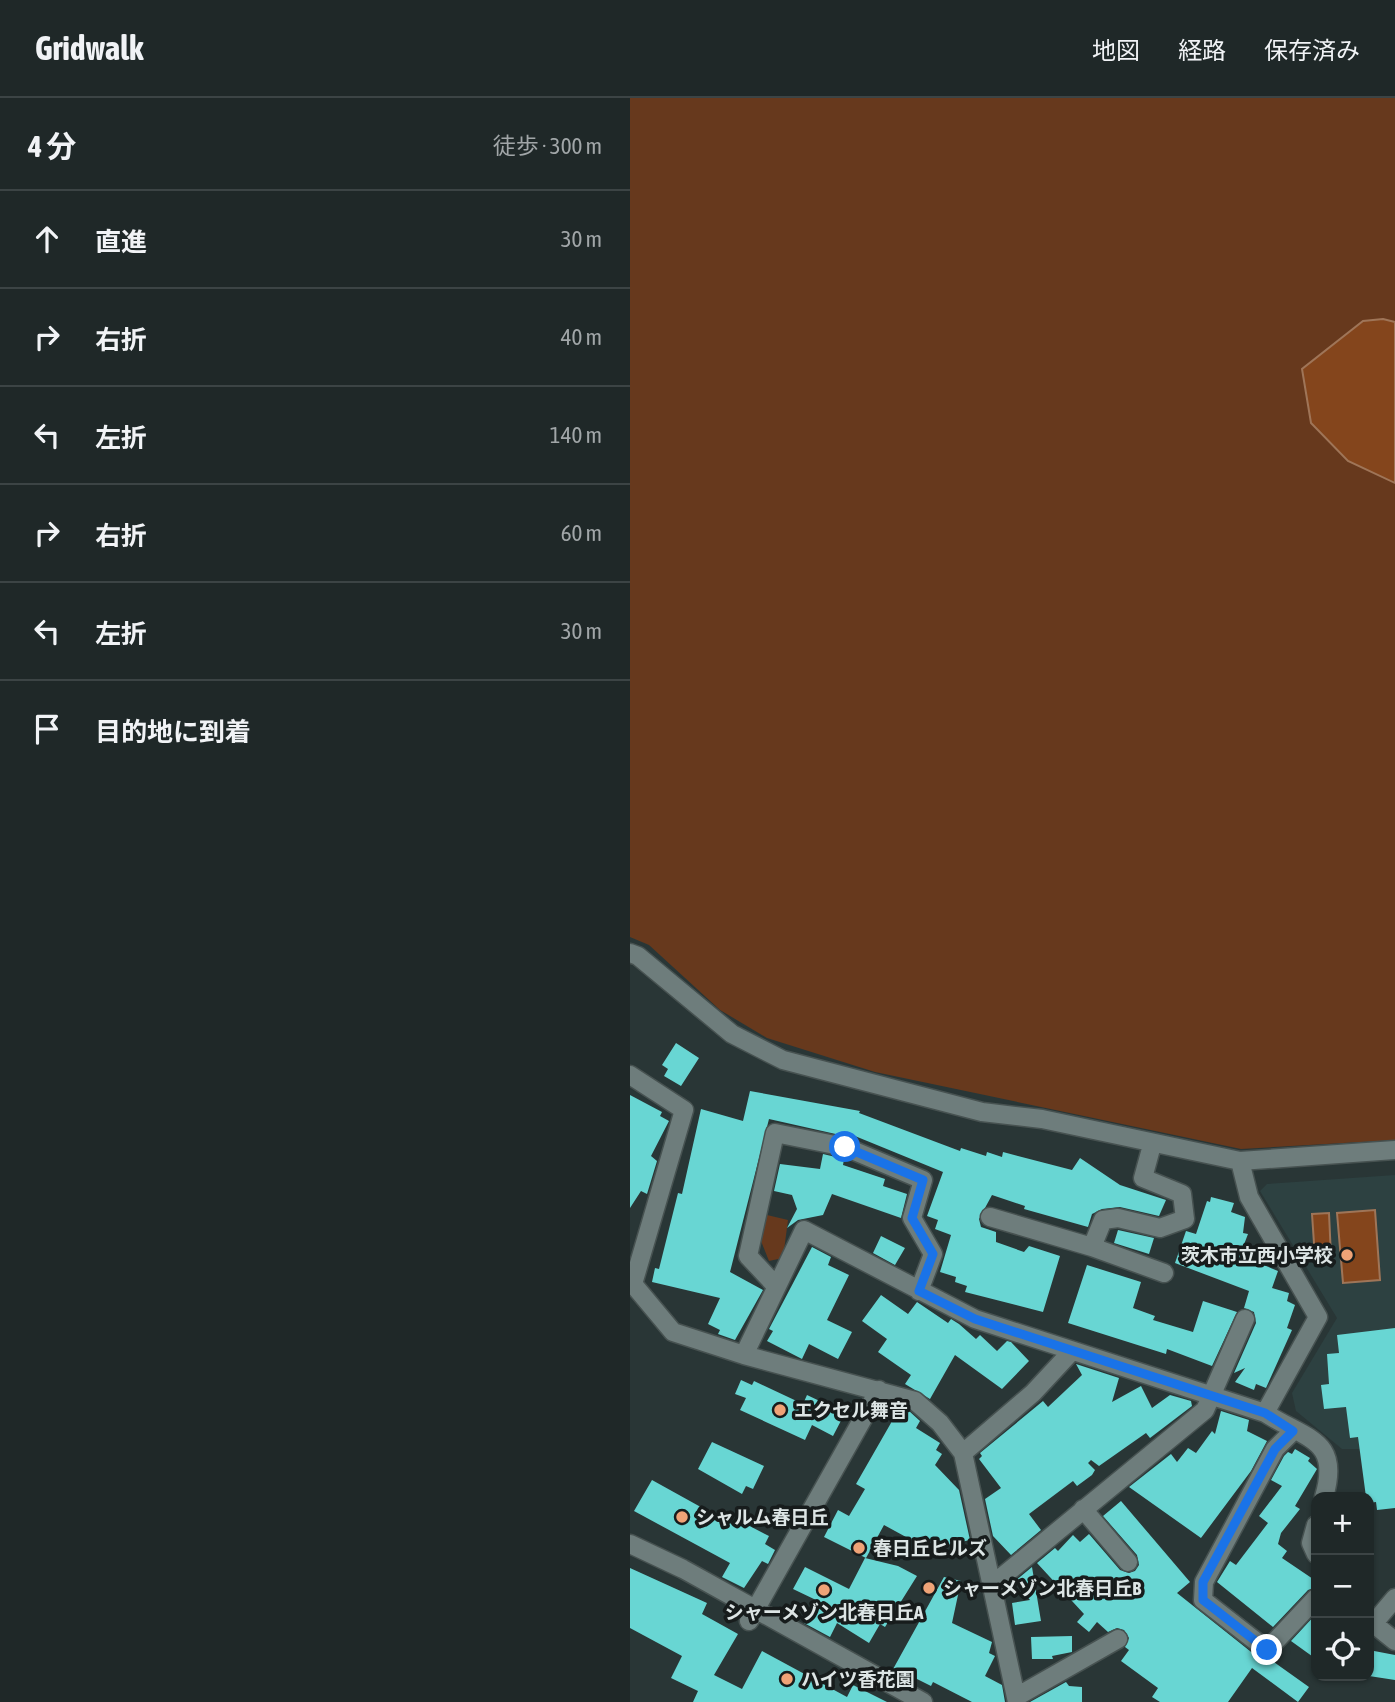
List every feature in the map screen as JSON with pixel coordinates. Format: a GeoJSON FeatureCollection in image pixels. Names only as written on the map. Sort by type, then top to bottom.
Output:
{"type":"FeatureCollection","features":[{"type":"Feature","properties":{"kind":"street"},"geometry":{"type":"LineString","coordinates":[[630,953],[638,956],[732,1034],[783,1060],[982,1112],[1042,1119],[1152,1145],[1240,1161],[1395,1150]]}},
{"type":"Feature","properties":{"kind":"street"},"geometry":{"type":"LineString","coordinates":[[630,1075],[684,1110],[631,1283],[673,1332],[744,1355],[915,1401],[940,1423],[962,1453],[1016,1699],[1118,1639]]}},
{"type":"Feature","properties":{"kind":"street"},"geometry":{"type":"LineString","coordinates":[[776,1286],[748,1256],[775,1133],[845,1147],[923,1180],[912,1218],[933,1254],[919,1291]]}},
{"type":"Feature","properties":{"kind":"street"},"geometry":{"type":"LineString","coordinates":[[1093,1247],[1103,1220],[1118,1218],[1160,1228],[1185,1219],[1182,1194],[1143,1178],[1152,1145]]}},
{"type":"Feature","properties":{"kind":"street"},"geometry":{"type":"LineString","coordinates":[[1240,1161],[1249,1197],[1318,1317],[1265,1413]]}},
{"type":"Feature","properties":{"kind":"street"},"geometry":{"type":"LineString","coordinates":[[989,1217],[1093,1247],[1164,1273]]}},
{"type":"Feature","properties":{"kind":"street"},"geometry":{"type":"LineString","coordinates":[[744,1355],[804,1230],[975,1319],[1265,1413],[1315,1441],[1326,1452],[1331,1473],[1325,1492]]}},
{"type":"Feature","properties":{"kind":"street"},"geometry":{"type":"LineString","coordinates":[[992,1585],[1205,1410],[1245,1319]]}},
{"type":"Feature","properties":{"kind":"street"},"geometry":{"type":"LineString","coordinates":[[962,1453],[1032,1393],[1072,1351]]}},
{"type":"Feature","properties":{"kind":"street"},"geometry":{"type":"LineString","coordinates":[[753,1616],[879,1390]]}},
{"type":"Feature","properties":{"kind":"street"},"geometry":{"type":"LineString","coordinates":[[1293,1431],[1275,1449],[1203,1582],[1203,1600],[1267,1650],[1311,1603]]}},
{"type":"Feature","properties":{"kind":"street"},"geometry":{"type":"LineString","coordinates":[[1083,1509],[1128,1562]]}},
{"type":"Feature","properties":{"kind":"street"},"geometry":{"type":"LineString","coordinates":[[630,1544],[683,1569],[753,1616],[923,1702]]}},
{"type":"Feature","properties":{"kind":"street"},"geometry":{"type":"LineString","coordinates":[[1374,1619],[1395,1598]]}},
{"type":"Feature","properties":{"kind":"street"},"geometry":{"type":"LineString","coordinates":[[1374,1624],[1395,1641]]}},
{"type":"Feature","properties":{"kind":"shaded area"},"geometry":{"type":"Polygon","coordinates":[[[630,98],[1395,98],[1395,1140],[1241,1149],[875,1072],[767,1038],[720,1010],[649,945],[630,937],[630,98]]]}},
{"type":"Feature","properties":{"kind":"shaded area"},"geometry":{"type":"Polygon","coordinates":[[[1383,319],[1395,322],[1395,483],[1348,461],[1311,423],[1302,369],[1363,321],[1383,319]]]}},
{"type":"Feature","properties":{"kind":"shaded area","name":"茨木市立西小学校"},"geometry":{"type":"Polygon","coordinates":[[[1395,1175],[1395,1449],[1342,1449],[1296,1411],[1292,1393],[1337,1318],[1260,1191],[1267,1184],[1395,1175]]]}},
{"type":"Feature","properties":{"kind":"shaded area"},"geometry":{"type":"Polygon","coordinates":[[[1375,1210],[1380,1280],[1343,1283],[1337,1213],[1375,1210]]]}},
{"type":"Feature","properties":{"kind":"shaded area"},"geometry":{"type":"Polygon","coordinates":[[[1329,1213],[1331,1257],[1315,1258],[1312,1214],[1329,1213]]]}},
{"type":"Feature","properties":{"kind":"shaded area"},"geometry":{"type":"Polygon","coordinates":[[[767,1215],[788,1220],[783,1258],[769,1261],[761,1241],[767,1215]]]}},
{"type":"Feature","properties":{"kind":"building"},"geometry":{"type":"Polygon","coordinates":[[[676,1043],[699,1058],[681,1086],[664,1076],[668,1069],[662,1065],[676,1043]]]}},
{"type":"Feature","properties":{"kind":"building"},"geometry":{"type":"Polygon","coordinates":[[[750,1091],[860,1111],[859,1113],[960,1151],[961,1148],[986,1156],[987,1152],[1002,1157],[1003,1152],[1072,1170],[1080,1158],[1120,1185],[1166,1200],[1159,1216],[1120,1207],[1102,1209],[1092,1214],[1088,1227],[1024,1209],[1025,1206],[992,1195],[979,1219],[981,1227],[996,1232],[996,1242],[1024,1252],[1029,1246],[1060,1256],[1043,1312],[965,1292],[967,1286],[955,1282],[956,1277],[940,1272],[951,1235],[935,1229],[938,1220],[927,1216],[943,1172],[850,1134],[849,1137],[769,1119],[730,1272],[763,1290],[735,1340],[718,1334],[720,1330],[708,1324],[720,1298],[652,1282],[655,1268],[659,1269],[678,1193],[682,1194],[701,1109],[743,1121],[750,1091]]]}},
{"type":"Feature","properties":{"kind":"building"},"geometry":{"type":"Polygon","coordinates":[[[630,1095],[662,1112],[660,1116],[669,1121],[651,1156],[657,1161],[647,1194],[641,1191],[630,1208],[630,1095]]]}},
{"type":"Feature","properties":{"kind":"building"},"geometry":{"type":"Polygon","coordinates":[[[823,1154],[844,1159],[843,1165],[885,1179],[883,1186],[907,1194],[901,1218],[832,1194],[823,1215],[798,1220],[787,1228],[797,1209],[792,1195],[774,1191],[780,1164],[820,1169],[823,1154]]]}},
{"type":"Feature","properties":{"kind":"building"},"geometry":{"type":"Polygon","coordinates":[[[1211,1197],[1234,1203],[1231,1212],[1245,1217],[1243,1233],[1248,1234],[1240,1255],[1278,1271],[1272,1288],[1289,1293],[1287,1301],[1295,1305],[1287,1328],[1292,1330],[1266,1388],[1256,1384],[1254,1390],[1235,1382],[1245,1368],[1234,1373],[1256,1323],[1254,1312],[1244,1308],[1249,1291],[1175,1263],[1186,1231],[1196,1234],[1207,1201],[1210,1202],[1211,1197]]]}},
{"type":"Feature","properties":{"kind":"building"},"geometry":{"type":"Polygon","coordinates":[[[1118,1230],[1154,1238],[1149,1254],[1114,1243],[1118,1230]]]}},
{"type":"Feature","properties":{"kind":"building"},"geometry":{"type":"Polygon","coordinates":[[[881,1236],[905,1248],[895,1265],[873,1253],[881,1236]]]}},
{"type":"Feature","properties":{"kind":"building"},"geometry":{"type":"Polygon","coordinates":[[[812,1247],[831,1257],[828,1265],[849,1275],[827,1320],[852,1332],[838,1359],[809,1344],[802,1359],[767,1341],[773,1331],[769,1329],[812,1247]]]}},
{"type":"Feature","properties":{"kind":"building"},"geometry":{"type":"Polygon","coordinates":[[[1087,1265],[1141,1282],[1133,1308],[1155,1316],[1153,1320],[1193,1332],[1203,1301],[1237,1312],[1212,1366],[1167,1349],[1166,1354],[1068,1323],[1087,1265]]]}},
{"type":"Feature","properties":{"kind":"building"},"geometry":{"type":"Polygon","coordinates":[[[881,1295],[908,1314],[917,1302],[948,1323],[951,1319],[959,1324],[976,1339],[980,1335],[997,1351],[1007,1341],[1011,1342],[1029,1361],[1002,1389],[955,1355],[930,1399],[905,1384],[911,1375],[878,1352],[887,1339],[862,1321],[881,1295]]]}},
{"type":"Feature","properties":{"kind":"building"},"geometry":{"type":"Polygon","coordinates":[[[1395,1328],[1395,1508],[1377,1510],[1374,1492],[1365,1492],[1358,1437],[1350,1438],[1346,1407],[1324,1409],[1321,1385],[1329,1384],[1327,1354],[1339,1353],[1337,1335],[1395,1328]]]}},
{"type":"Feature","properties":{"kind":"building"},"geometry":{"type":"Polygon","coordinates":[[[1076,1364],[1119,1378],[1112,1402],[1141,1386],[1152,1408],[1170,1395],[1191,1401],[1192,1406],[1150,1438],[1146,1433],[1099,1466],[1091,1460],[1088,1463],[1095,1470],[1092,1475],[1077,1486],[1073,1481],[1029,1514],[1041,1530],[1011,1555],[993,1536],[985,1499],[1001,1488],[979,1459],[982,1456],[980,1453],[1043,1401],[1048,1407],[1082,1375],[1076,1364]]]}},
{"type":"Feature","properties":{"kind":"building","name":"エクセル舞音"},"geometry":{"type":"Polygon","coordinates":[[[741,1380],[752,1385],[754,1381],[803,1404],[807,1395],[845,1413],[833,1436],[812,1425],[805,1440],[740,1410],[746,1398],[735,1394],[741,1380]]]}},
{"type":"Feature","properties":{"kind":"building"},"geometry":{"type":"Polygon","coordinates":[[[899,1409],[909,1411],[920,1421],[916,1428],[940,1443],[936,1450],[942,1454],[935,1465],[959,1490],[970,1540],[938,1547],[940,1557],[932,1552],[910,1559],[906,1537],[884,1525],[866,1558],[824,1537],[838,1510],[849,1516],[865,1489],[856,1484],[899,1409]]]}},
{"type":"Feature","properties":{"kind":"building"},"geometry":{"type":"Polygon","coordinates":[[[1221,1411],[1249,1420],[1247,1431],[1267,1441],[1251,1471],[1201,1538],[1129,1487],[1171,1454],[1177,1462],[1188,1448],[1196,1453],[1212,1431],[1215,1434],[1221,1411]]]}},
{"type":"Feature","properties":{"kind":"building"},"geometry":{"type":"Polygon","coordinates":[[[712,1442],[764,1466],[753,1489],[746,1486],[742,1494],[698,1469],[712,1442]]]}},
{"type":"Feature","properties":{"kind":"building"},"geometry":{"type":"Polygon","coordinates":[[[1295,1449],[1310,1458],[1308,1461],[1317,1469],[1295,1506],[1300,1509],[1281,1533],[1278,1544],[1287,1551],[1282,1558],[1311,1578],[1311,1589],[1273,1627],[1217,1582],[1230,1561],[1236,1565],[1268,1523],[1259,1516],[1282,1486],[1271,1480],[1284,1456],[1288,1452],[1292,1454],[1295,1449]]]}},
{"type":"Feature","properties":{"kind":"building"},"geometry":{"type":"Polygon","coordinates":[[[652,1480],[735,1526],[738,1520],[769,1536],[765,1544],[775,1550],[768,1564],[762,1561],[744,1588],[722,1577],[730,1563],[634,1511],[652,1480]]]}},
{"type":"Feature","properties":{"kind":"building"},"geometry":{"type":"Polygon","coordinates":[[[1121,1501],[1190,1582],[1177,1593],[1260,1659],[1271,1660],[1309,1687],[1298,1702],[1252,1668],[1228,1702],[1160,1702],[1152,1697],[1158,1688],[1121,1661],[1129,1650],[1125,1647],[1129,1638],[1124,1630],[1117,1628],[1108,1632],[1097,1622],[1089,1632],[1077,1622],[1084,1614],[1037,1563],[1055,1548],[1058,1551],[1073,1535],[1080,1542],[1089,1534],[1120,1570],[1129,1573],[1135,1571],[1139,1565],[1137,1555],[1103,1516],[1121,1501]]]}},
{"type":"Feature","properties":{"kind":"building"},"geometry":{"type":"Polygon","coordinates":[[[865,1558],[898,1566],[917,1576],[885,1627],[880,1624],[869,1643],[837,1623],[830,1637],[804,1623],[816,1600],[793,1589],[805,1567],[849,1589],[865,1558]]]}},
{"type":"Feature","properties":{"kind":"building"},"geometry":{"type":"Polygon","coordinates":[[[1032,1567],[1041,1621],[1015,1625],[1012,1603],[1030,1600],[1015,1581],[1032,1567]]]}},
{"type":"Feature","properties":{"kind":"building"},"geometry":{"type":"Polygon","coordinates":[[[630,1568],[707,1603],[702,1614],[738,1634],[714,1675],[742,1689],[762,1651],[847,1697],[853,1685],[887,1702],[693,1702],[698,1691],[671,1678],[682,1656],[630,1628],[630,1568]]]}},
{"type":"Feature","properties":{"kind":"building"},"geometry":{"type":"Polygon","coordinates":[[[944,1577],[961,1581],[952,1623],[992,1642],[989,1653],[995,1656],[985,1676],[1002,1685],[1005,1702],[972,1702],[933,1682],[931,1686],[911,1676],[909,1680],[892,1671],[944,1577]]]}},
{"type":"Feature","properties":{"kind":"building"},"geometry":{"type":"Polygon","coordinates":[[[1311,1619],[1311,1655],[1291,1641],[1311,1619]]]}},
{"type":"Feature","properties":{"kind":"building"},"geometry":{"type":"Polygon","coordinates":[[[1072,1636],[1072,1652],[1052,1656],[1053,1659],[1032,1659],[1031,1637],[1072,1636]]]}},
{"type":"Feature","properties":{"kind":"building"},"geometry":{"type":"Polygon","coordinates":[[[1374,1651],[1395,1655],[1395,1680],[1374,1677],[1374,1651]]]}},
{"type":"Feature","properties":{"kind":"building"},"geometry":{"type":"Polygon","coordinates":[[[1066,1682],[1069,1686],[1082,1687],[1082,1702],[1030,1702],[1066,1682]]]}},
{"type":"Feature","properties":{"kind":"place","name":"茨木市立西小学校"},"geometry":{"type":"Point","coordinates":[1347,1255]}},
{"type":"Feature","properties":{"kind":"place","name":"エクセル舞音"},"geometry":{"type":"Point","coordinates":[780,1410]}},
{"type":"Feature","properties":{"kind":"place","name":"シャルム春日丘"},"geometry":{"type":"Point","coordinates":[682,1517]}},
{"type":"Feature","properties":{"kind":"place","name":"春日丘ヒルズ"},"geometry":{"type":"Point","coordinates":[859,1548]}},
{"type":"Feature","properties":{"kind":"place","name":"シャーメゾン北春日丘B"},"geometry":{"type":"Point","coordinates":[929,1588]}},
{"type":"Feature","properties":{"kind":"place","name":"シャーメゾン北春日丘A"},"geometry":{"type":"Point","coordinates":[824,1590]}},
{"type":"Feature","properties":{"kind":"place","name":"ハイツ香花園"},"geometry":{"type":"Point","coordinates":[787,1679]}},
{"type":"Feature","properties":{"kind":"route"},"geometry":{"type":"LineString","coordinates":[[845,1147],[923,1180],[912,1218],[933,1254],[919,1291],[975,1319],[1265,1413],[1293,1431],[1275,1449],[1203,1582],[1203,1600],[1267,1650]]}}]}
